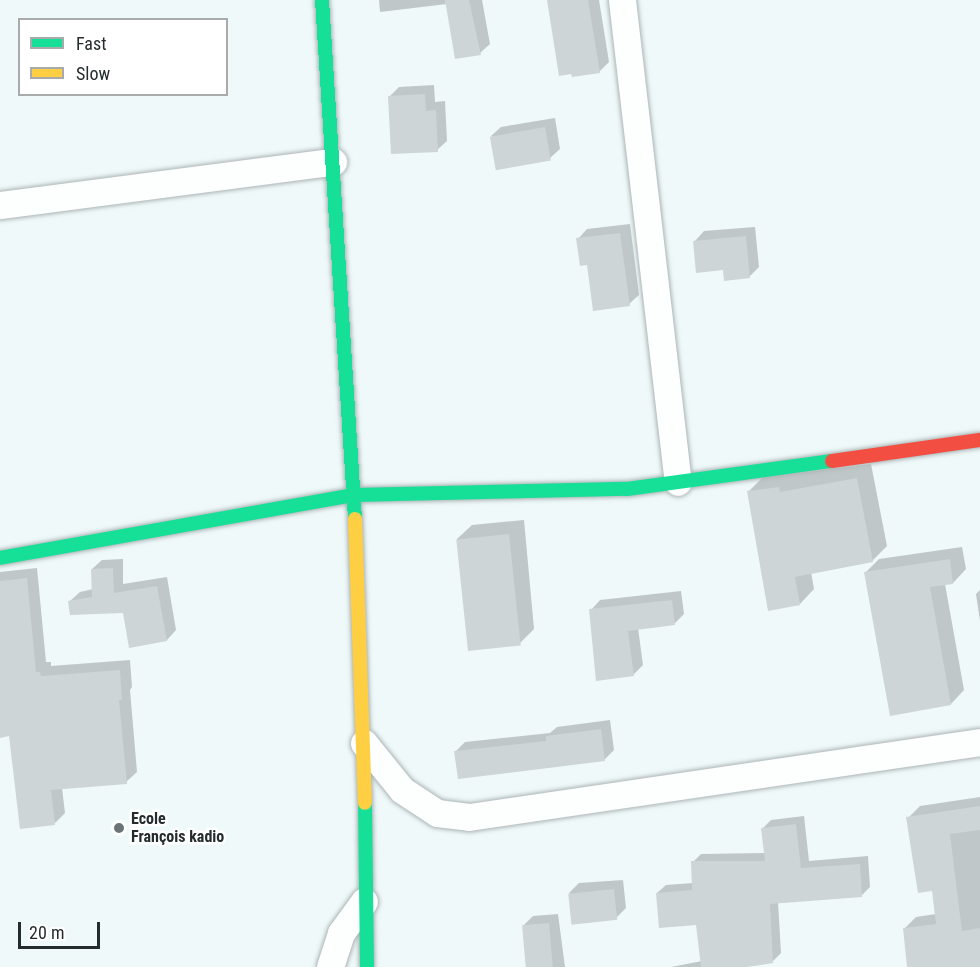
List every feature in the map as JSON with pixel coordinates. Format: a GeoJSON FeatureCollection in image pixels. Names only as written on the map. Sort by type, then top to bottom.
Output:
{"type":"FeatureCollection","features":[{"type":"Feature","properties":{"kind":"street"},"geometry":{"type":"LineString","coordinates":[[322,0],[354,495],[364,743],[364,901],[367,967]]}},
{"type":"Feature","properties":{"kind":"street"},"geometry":{"type":"LineString","coordinates":[[622,0],[678,482]]}},
{"type":"Feature","properties":{"kind":"street"},"geometry":{"type":"LineString","coordinates":[[0,205],[333,162]]}},
{"type":"Feature","properties":{"kind":"street"},"geometry":{"type":"LineString","coordinates":[[0,558],[354,495],[627,489],[980,440]]}},
{"type":"Feature","properties":{"kind":"street"},"geometry":{"type":"LineString","coordinates":[[364,743],[402,790],[437,813],[469,817],[980,742]]}},
{"type":"Feature","properties":{"kind":"street"},"geometry":{"type":"LineString","coordinates":[[330,967],[342,933],[364,901]]}},
{"type":"Feature","properties":{"kind":"building"},"geometry":{"type":"Polygon","coordinates":[[[445,0],[469,0],[481,55],[455,59],[445,0]]]}},
{"type":"Feature","properties":{"kind":"building"},"geometry":{"type":"Polygon","coordinates":[[[547,0],[588,0],[600,73],[572,77],[571,74],[559,76],[547,0]]]}},
{"type":"Feature","properties":{"kind":"building"},"geometry":{"type":"Polygon","coordinates":[[[425,94],[426,111],[436,110],[438,152],[391,154],[388,96],[425,94]]]}},
{"type":"Feature","properties":{"kind":"building"},"geometry":{"type":"Polygon","coordinates":[[[545,127],[551,160],[496,170],[490,137],[545,127]]]}},
{"type":"Feature","properties":{"kind":"building"},"geometry":{"type":"Polygon","coordinates":[[[620,233],[630,306],[593,311],[587,265],[580,266],[576,238],[620,233]]]}},
{"type":"Feature","properties":{"kind":"building"},"geometry":{"type":"Polygon","coordinates":[[[746,236],[750,278],[724,281],[723,270],[696,273],[693,241],[746,236]]]}},
{"type":"Feature","properties":{"kind":"building"},"geometry":{"type":"Polygon","coordinates":[[[857,478],[873,562],[795,577],[800,605],[768,611],[747,491],[779,487],[780,492],[857,478]]]}},
{"type":"Feature","properties":{"kind":"building"},"geometry":{"type":"Polygon","coordinates":[[[509,534],[521,645],[468,651],[456,540],[509,534]]]}},
{"type":"Feature","properties":{"kind":"building"},"geometry":{"type":"Polygon","coordinates":[[[950,559],[953,584],[930,587],[951,705],[890,716],[864,572],[950,559]]]}},
{"type":"Feature","properties":{"kind":"building"},"geometry":{"type":"Polygon","coordinates":[[[113,568],[114,593],[157,586],[167,641],[129,648],[123,613],[70,615],[68,601],[92,597],[91,569],[113,568]]]}},
{"type":"Feature","properties":{"kind":"building"},"geometry":{"type":"Polygon","coordinates":[[[27,578],[36,672],[40,672],[41,676],[120,670],[122,700],[119,700],[127,784],[51,790],[55,825],[20,829],[9,736],[0,738],[0,581],[27,578]]]}},
{"type":"Feature","properties":{"kind":"building"},"geometry":{"type":"Polygon","coordinates":[[[672,600],[675,625],[628,631],[634,676],[596,681],[589,609],[672,600]]]}},
{"type":"Feature","properties":{"kind":"building"},"geometry":{"type":"Polygon","coordinates":[[[601,729],[605,761],[458,779],[454,751],[546,741],[546,736],[601,729]]]}},
{"type":"Feature","properties":{"kind":"building"},"geometry":{"type":"Polygon","coordinates":[[[980,806],[980,830],[950,834],[962,931],[980,928],[980,967],[907,967],[903,928],[936,924],[932,891],[918,893],[906,817],[980,806]]]}},
{"type":"Feature","properties":{"kind":"building"},"geometry":{"type":"Polygon","coordinates":[[[796,824],[801,868],[860,864],[862,897],[770,904],[773,963],[747,967],[701,967],[696,925],[659,928],[656,893],[692,890],[691,861],[765,861],[761,828],[796,824]]]}},
{"type":"Feature","properties":{"kind":"building"},"geometry":{"type":"Polygon","coordinates":[[[614,889],[617,920],[571,925],[568,894],[614,889]]]}},
{"type":"Feature","properties":{"kind":"building"},"geometry":{"type":"Polygon","coordinates":[[[549,923],[553,967],[526,967],[522,925],[549,923]]]}},
{"type":"Feature","properties":{"kind":"traffic: fast"},"geometry":{"type":"LineString","coordinates":[[322,0],[355,519]]}},
{"type":"Feature","properties":{"kind":"traffic: fast"},"geometry":{"type":"LineString","coordinates":[[0,558],[354,495],[627,489],[832,461]]}},
{"type":"Feature","properties":{"kind":"traffic: fast"},"geometry":{"type":"LineString","coordinates":[[365,803],[367,967]]}},
{"type":"Feature","properties":{"kind":"traffic: slow"},"geometry":{"type":"LineString","coordinates":[[355,519],[365,803]]}},
{"type":"Feature","properties":{"kind":"traffic: jam"},"geometry":{"type":"LineString","coordinates":[[832,461],[980,440]]}},
{"type":"Feature","properties":{"kind":"place","name":"Ecole François kadio"},"geometry":{"type":"Point","coordinates":[119,828]}}]}
